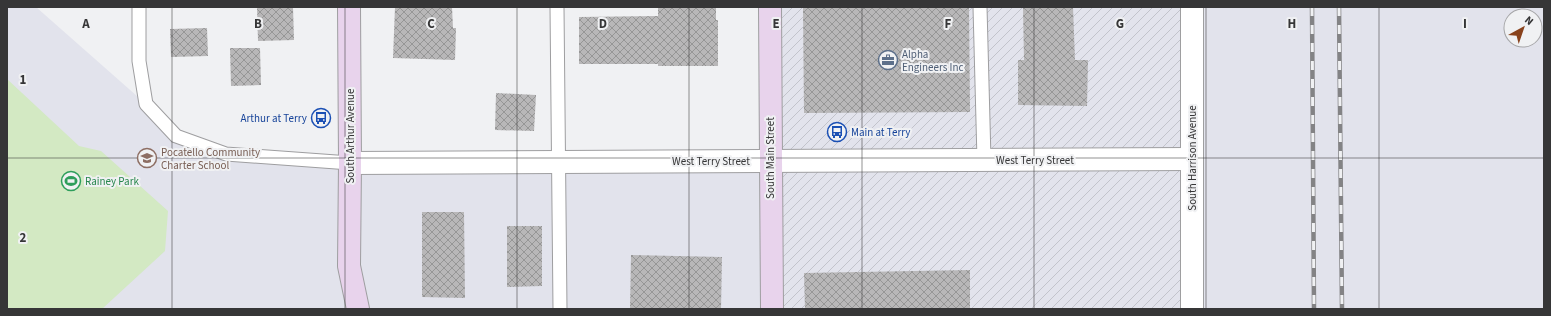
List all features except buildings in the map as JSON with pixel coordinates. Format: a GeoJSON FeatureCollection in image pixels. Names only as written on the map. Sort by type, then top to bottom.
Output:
{"type":"FeatureCollection","features":[{"type":"Feature","properties":{"kind":"main road","name":"South Arthur Avenue"},"geometry":{"type":"LineString","coordinates":[[349,7],[349,266],[358,309]]}},
{"type":"Feature","properties":{"kind":"main road","name":"South Main Street"},"geometry":{"type":"LineString","coordinates":[[770,7],[772,309]]}},
{"type":"Feature","properties":{"kind":"street","name":"South Harrison Avenue"},"geometry":{"type":"LineString","coordinates":[[1192,7],[1192,309]]}},
{"type":"Feature","properties":{"kind":"street","name":"West Terry Street"},"geometry":{"type":"LineString","coordinates":[[350,164],[1192,159]]}},
{"type":"Feature","properties":{"kind":"lane"},"geometry":{"type":"LineString","coordinates":[[139,7],[139,61],[146,104],[176,136],[226,154],[350,164]]}},
{"type":"Feature","properties":{"kind":"lane"},"geometry":{"type":"LineString","coordinates":[[557,7],[560,309]]}},
{"type":"Feature","properties":{"kind":"lane"},"geometry":{"type":"LineString","coordinates":[[980,7],[984,160]]}},
{"type":"Feature","properties":{"kind":"shaded area"},"geometry":{"type":"Polygon","coordinates":[[[7,7],[36,7],[146,104],[176,136],[226,154],[350,163],[770,161],[772,309],[7,309],[7,7]]]}},
{"type":"Feature","properties":{"kind":"shaded area"},"geometry":{"type":"Polygon","coordinates":[[[770,7],[1192,7],[1192,309],[770,309],[770,7]]]}},
{"type":"Feature","properties":{"kind":"shaded area"},"geometry":{"type":"Polygon","coordinates":[[[1192,7],[1544,7],[1544,309],[1192,309],[1192,7]]]}},
{"type":"Feature","properties":{"kind":"green space","name":"Rainey Park"},"geometry":{"type":"Polygon","coordinates":[[[7,79],[79,146],[101,151],[168,211],[165,251],[102,309],[7,309],[7,79]]]}},
{"type":"Feature","properties":{"kind":"railway"},"geometry":{"type":"LineString","coordinates":[[1312,7],[1314,309]]}},
{"type":"Feature","properties":{"kind":"railway"},"geometry":{"type":"LineString","coordinates":[[1339,7],[1342,309]]}},
{"type":"Feature","properties":{"kind":"place","name":"Alpha Engineers Inc"},"geometry":{"type":"Point","coordinates":[888,60]}},
{"type":"Feature","properties":{"kind":"place","name":"Arthur at Terry"},"geometry":{"type":"Point","coordinates":[321,118]}},
{"type":"Feature","properties":{"kind":"place","name":"Main at Terry"},"geometry":{"type":"Point","coordinates":[837,132]}},
{"type":"Feature","properties":{"kind":"place","name":"Pocatello Community Charter School"},"geometry":{"type":"Point","coordinates":[147,158]}},
{"type":"Feature","properties":{"kind":"place","name":"Rainey Park"},"geometry":{"type":"Point","coordinates":[71,181]}}]}
